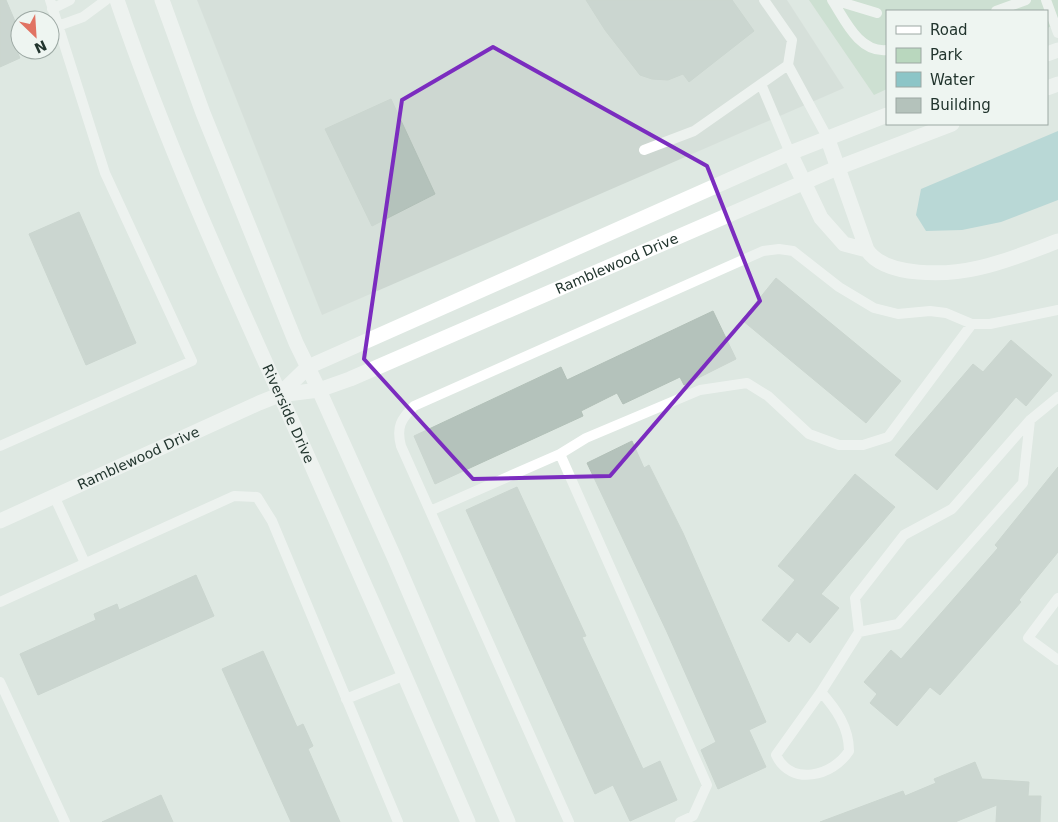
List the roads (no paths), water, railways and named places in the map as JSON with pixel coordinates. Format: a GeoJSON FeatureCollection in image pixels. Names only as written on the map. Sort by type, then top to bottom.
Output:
{"type":"FeatureCollection","features":[{"type":"Feature","properties":{"kind":"street","name":"Riverside Drive"},"geometry":{"type":"LineString","coordinates":[[117,0],[173,150],[468,822]]}},
{"type":"Feature","properties":{"kind":"street"},"geometry":{"type":"LineString","coordinates":[[162,0],[207,123],[296,343],[319,390],[508,822]]}},
{"type":"Feature","properties":{"kind":"street","name":"Ramblewood Drive"},"geometry":{"type":"LineString","coordinates":[[279,395],[308,367],[790,153],[886,115]]}},
{"type":"Feature","properties":{"kind":"street","name":"Ramblewood Drive"},"geometry":{"type":"LineString","coordinates":[[0,521],[55,498],[279,395],[319,390],[803,182],[949,125]]}},
{"type":"Feature","properties":{"kind":"street"},"geometry":{"type":"LineString","coordinates":[[827,137],[867,250],[872,257],[900,270],[933,272],[977,268],[1011,259],[1058,241]]}},
{"type":"Feature","properties":{"kind":"street"},"geometry":{"type":"LineString","coordinates":[[790,153],[821,218],[844,244],[867,250]]}},
{"type":"Feature","properties":{"kind":"lane"},"geometry":{"type":"LineString","coordinates":[[51,4],[70,0]]}},
{"type":"Feature","properties":{"kind":"lane"},"geometry":{"type":"LineString","coordinates":[[60,25],[83,17],[106,0]]}},
{"type":"Feature","properties":{"kind":"lane"},"geometry":{"type":"LineString","coordinates":[[764,0],[792,40],[788,65],[827,137]]}},
{"type":"Feature","properties":{"kind":"lane"},"geometry":{"type":"LineString","coordinates":[[833,0],[877,12]]}},
{"type":"Feature","properties":{"kind":"lane"},"geometry":{"type":"LineString","coordinates":[[833,0],[859,41],[877,51],[886,50]]}},
{"type":"Feature","properties":{"kind":"lane"},"geometry":{"type":"LineString","coordinates":[[999,10],[1026,0]]}},
{"type":"Feature","properties":{"kind":"lane"},"geometry":{"type":"LineString","coordinates":[[1046,0],[1058,33]]}},
{"type":"Feature","properties":{"kind":"lane"},"geometry":{"type":"LineString","coordinates":[[0,446],[192,361],[105,173],[60,32]]}},
{"type":"Feature","properties":{"kind":"lane"},"geometry":{"type":"LineString","coordinates":[[644,150],[694,131],[788,65]]}},
{"type":"Feature","properties":{"kind":"lane"},"geometry":{"type":"LineString","coordinates":[[761,84],[790,153]]}},
{"type":"Feature","properties":{"kind":"lane"},"geometry":{"type":"LineString","coordinates":[[569,822],[401,446],[397,431],[402,418],[414,406],[763,251],[779,248],[793,251],[839,287],[874,308],[898,314],[930,311],[946,313],[972,324],[990,324],[1058,310]]}},
{"type":"Feature","properties":{"kind":"lane"},"geometry":{"type":"LineString","coordinates":[[430,511],[560,454],[586,438],[700,390],[747,383],[768,396],[809,434],[839,445],[863,445],[888,437],[972,324]]}},
{"type":"Feature","properties":{"kind":"lane"},"geometry":{"type":"LineString","coordinates":[[821,692],[840,717],[849,751],[837,765],[825,771],[799,775],[780,764],[776,755],[821,692],[859,632],[855,598],[904,535],[952,508],[1030,420],[1058,397]]}},
{"type":"Feature","properties":{"kind":"lane"},"geometry":{"type":"LineString","coordinates":[[859,632],[898,624],[1023,482],[1030,420]]}},
{"type":"Feature","properties":{"kind":"lane"},"geometry":{"type":"LineString","coordinates":[[560,454],[707,785],[693,816],[680,822]]}},
{"type":"Feature","properties":{"kind":"lane"},"geometry":{"type":"LineString","coordinates":[[0,602],[234,496],[257,497],[272,521],[398,822]]}},
{"type":"Feature","properties":{"kind":"lane"},"geometry":{"type":"LineString","coordinates":[[55,498],[85,563]]}},
{"type":"Feature","properties":{"kind":"lane"},"geometry":{"type":"LineString","coordinates":[[1058,598],[1028,638],[1058,660]]}},
{"type":"Feature","properties":{"kind":"lane"},"geometry":{"type":"LineString","coordinates":[[346,699],[405,675]]}},
{"type":"Feature","properties":{"kind":"lane"},"geometry":{"type":"LineString","coordinates":[[0,682],[65,822]]}},
{"type":"Feature","properties":{"kind":"water"},"geometry":{"type":"Polygon","coordinates":[[[1058,131],[1058,200],[1001,222],[962,230],[926,231],[916,215],[921,189],[1058,131]]]}}]}
